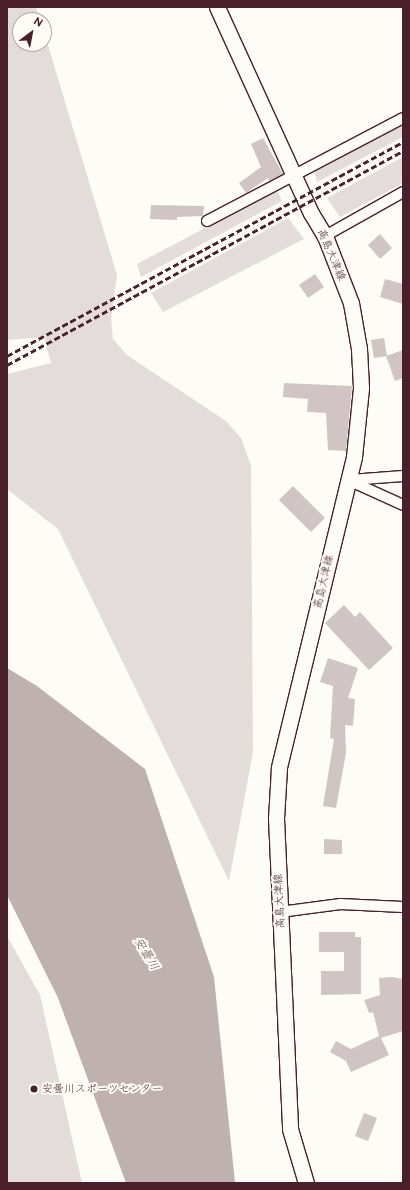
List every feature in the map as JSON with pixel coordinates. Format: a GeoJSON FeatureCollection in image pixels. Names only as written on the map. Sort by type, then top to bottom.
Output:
{"type":"FeatureCollection","features":[{"type":"Feature","properties":{"kind":"main road","name":"高島大津線"},"geometry":{"type":"LineString","coordinates":[[217,7],[295,177],[325,236],[351,303],[359,349],[359,422],[348,480],[279,768],[276,818],[290,1129],[306,1183]]}},
{"type":"Feature","properties":{"kind":"street"},"geometry":{"type":"LineString","coordinates":[[207,221],[295,177],[403,118]]}},
{"type":"Feature","properties":{"kind":"street"},"geometry":{"type":"LineString","coordinates":[[325,236],[403,192]]}},
{"type":"Feature","properties":{"kind":"street"},"geometry":{"type":"LineString","coordinates":[[348,480],[403,476]]}},
{"type":"Feature","properties":{"kind":"street"},"geometry":{"type":"LineString","coordinates":[[348,480],[403,505]]}},
{"type":"Feature","properties":{"kind":"street"},"geometry":{"type":"LineString","coordinates":[[280,912],[340,904],[403,907]]}},
{"type":"Feature","properties":{"kind":"shaded area"},"geometry":{"type":"Polygon","coordinates":[[[7,7],[36,7],[38,12],[12,12],[12,52],[50,52],[117,275],[111,319],[113,339],[127,355],[226,421],[241,438],[251,465],[253,752],[229,881],[58,529],[7,489],[7,374],[51,363],[44,337],[7,340],[7,7]]]}},
{"type":"Feature","properties":{"kind":"shaded area"},"geometry":{"type":"Polygon","coordinates":[[[403,122],[403,137],[317,182],[314,170],[403,122]]]}},
{"type":"Feature","properties":{"kind":"shaded area"},"geometry":{"type":"Polygon","coordinates":[[[403,157],[403,183],[340,217],[327,198],[403,157]]]}},
{"type":"Feature","properties":{"kind":"shaded area"},"geometry":{"type":"Polygon","coordinates":[[[277,190],[282,201],[141,277],[137,264],[277,190]]]}},
{"type":"Feature","properties":{"kind":"shaded area"},"geometry":{"type":"Polygon","coordinates":[[[288,218],[304,239],[163,312],[151,293],[288,218]]]}},
{"type":"Feature","properties":{"kind":"shaded area","name":"安曇川スポーツセンター"},"geometry":{"type":"Polygon","coordinates":[[[7,936],[40,995],[82,1183],[7,1183],[7,936]]]}},
{"type":"Feature","properties":{"kind":"water","name":"安曇川"},"geometry":{"type":"Polygon","coordinates":[[[7,668],[37,686],[145,769],[214,977],[235,1183],[126,1183],[58,998],[7,895],[7,668]]]}},
{"type":"Feature","properties":{"kind":"building"},"geometry":{"type":"Polygon","coordinates":[[[263,138],[283,174],[269,181],[268,178],[246,193],[239,183],[261,167],[251,144],[263,138]]]}},
{"type":"Feature","properties":{"kind":"building"},"geometry":{"type":"Polygon","coordinates":[[[151,205],[204,206],[203,216],[177,217],[177,220],[150,219],[151,205]]]}},
{"type":"Feature","properties":{"kind":"building"},"geometry":{"type":"Polygon","coordinates":[[[380,234],[392,248],[380,259],[368,245],[380,234]]]}},
{"type":"Feature","properties":{"kind":"building"},"geometry":{"type":"Polygon","coordinates":[[[315,274],[324,287],[308,298],[299,285],[315,274]]]}},
{"type":"Feature","properties":{"kind":"building"},"geometry":{"type":"Polygon","coordinates":[[[385,279],[403,284],[403,304],[380,297],[385,279]]]}},
{"type":"Feature","properties":{"kind":"building"},"geometry":{"type":"Polygon","coordinates":[[[384,338],[387,356],[374,358],[371,340],[384,338]]]}},
{"type":"Feature","properties":{"kind":"building"},"geometry":{"type":"Polygon","coordinates":[[[403,350],[403,378],[395,381],[386,356],[403,350]]]}},
{"type":"Feature","properties":{"kind":"building"},"geometry":{"type":"Polygon","coordinates":[[[284,383],[352,386],[346,451],[328,450],[326,413],[307,412],[308,399],[283,397],[284,383]]]}},
{"type":"Feature","properties":{"kind":"building"},"geometry":{"type":"Polygon","coordinates":[[[293,486],[325,518],[311,532],[279,500],[293,486]]]}},
{"type":"Feature","properties":{"kind":"building"},"geometry":{"type":"Polygon","coordinates":[[[344,605],[355,617],[360,612],[393,648],[369,670],[325,623],[344,605]]]}},
{"type":"Feature","properties":{"kind":"building"},"geometry":{"type":"Polygon","coordinates":[[[328,658],[358,668],[348,698],[355,699],[353,726],[345,725],[346,753],[336,808],[323,806],[334,739],[330,738],[333,686],[320,682],[328,658]]]}},
{"type":"Feature","properties":{"kind":"building"},"geometry":{"type":"Polygon","coordinates":[[[324,839],[342,840],[342,854],[324,854],[324,839]]]}},
{"type":"Feature","properties":{"kind":"building"},"geometry":{"type":"Polygon","coordinates":[[[319,932],[355,932],[355,937],[361,937],[361,994],[321,995],[321,971],[344,971],[344,952],[319,952],[319,932]]]}},
{"type":"Feature","properties":{"kind":"building"},"geometry":{"type":"Polygon","coordinates":[[[392,977],[403,979],[403,1031],[381,1038],[389,1055],[351,1072],[346,1061],[330,1052],[336,1041],[351,1049],[379,1036],[373,1012],[369,1013],[364,1000],[380,995],[379,978],[392,977]]]}},
{"type":"Feature","properties":{"kind":"building"},"geometry":{"type":"Polygon","coordinates":[[[364,1113],[377,1118],[368,1141],[355,1136],[364,1113]]]}},
{"type":"Feature","properties":{"kind":"railway"},"geometry":{"type":"LineString","coordinates":[[7,356],[403,142]]}},
{"type":"Feature","properties":{"kind":"railway"},"geometry":{"type":"LineString","coordinates":[[7,365],[403,151]]}},
{"type":"Feature","properties":{"kind":"place","name":"安曇川スポーツセンター"},"geometry":{"type":"Point","coordinates":[34,1089]}}]}
